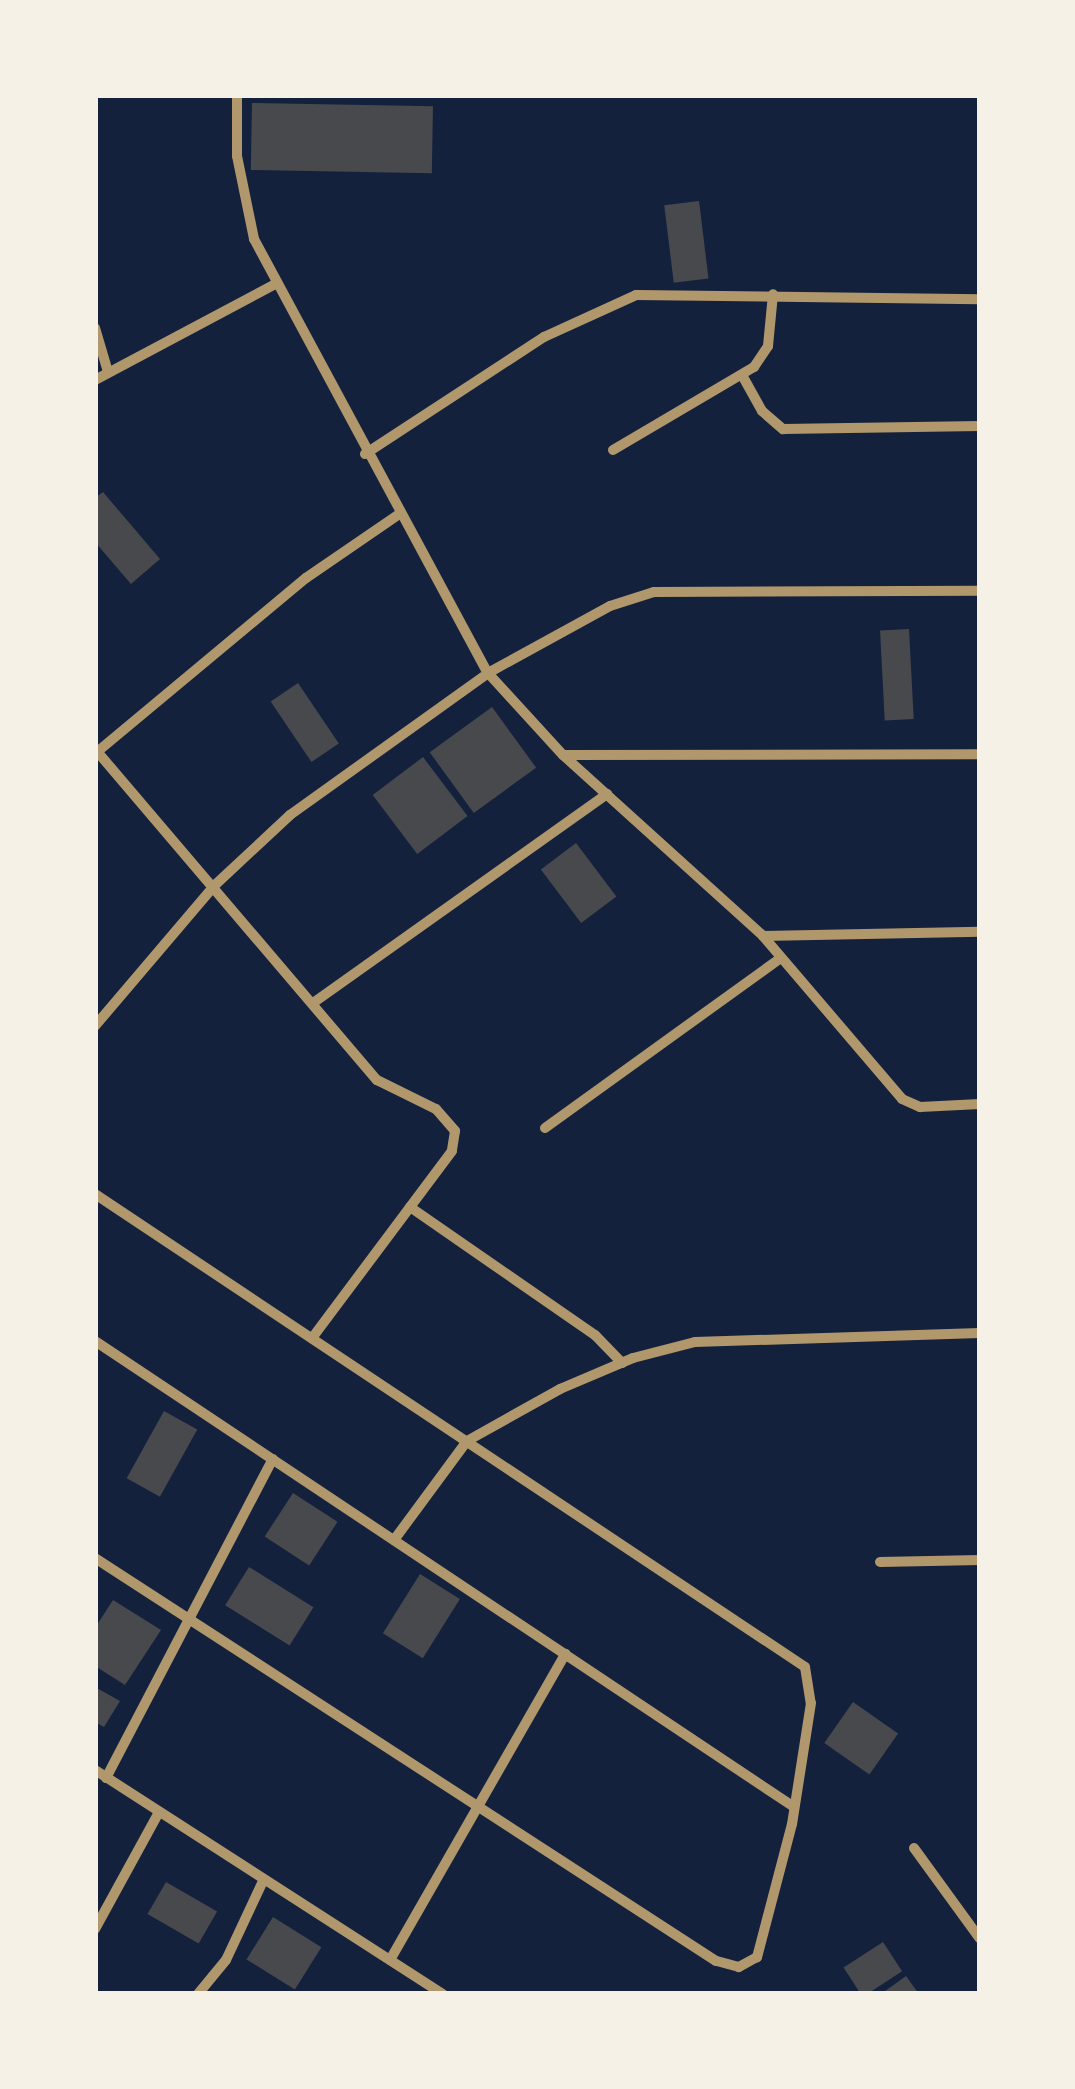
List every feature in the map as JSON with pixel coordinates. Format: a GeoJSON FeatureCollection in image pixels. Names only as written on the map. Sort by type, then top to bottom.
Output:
{"type":"FeatureCollection","features":[{"type":"Feature","properties":{"kind":"street"},"geometry":{"type":"LineString","coordinates":[[238,95],[237,156],[245,206],[274,285],[488,673],[564,755],[763,936],[902,1099],[920,1107],[980,1104]]}},
{"type":"Feature","properties":{"kind":"street"},"geometry":{"type":"LineString","coordinates":[[95,380],[274,285]]}},
{"type":"Feature","properties":{"kind":"street"},"geometry":{"type":"LineString","coordinates":[[365,454],[594,310],[636,294],[671,291],[980,299]]}},
{"type":"Feature","properties":{"kind":"street"},"geometry":{"type":"LineString","coordinates":[[614,450],[742,375],[768,346],[772,294]]}},
{"type":"Feature","properties":{"kind":"street"},"geometry":{"type":"LineString","coordinates":[[95,328],[108,372]]}},
{"type":"Feature","properties":{"kind":"street"},"geometry":{"type":"LineString","coordinates":[[742,375],[762,411],[783,429],[980,426]]}},
{"type":"Feature","properties":{"kind":"street"},"geometry":{"type":"LineString","coordinates":[[312,1338],[452,1152],[455,1131],[436,1109],[378,1080],[96,750],[306,578],[398,515]]}},
{"type":"Feature","properties":{"kind":"street"},"geometry":{"type":"LineString","coordinates":[[95,1026],[215,885],[320,792],[488,673],[610,606],[654,592],[980,592]]}},
{"type":"Feature","properties":{"kind":"street"},"geometry":{"type":"LineString","coordinates":[[564,755],[980,754]]}},
{"type":"Feature","properties":{"kind":"street"},"geometry":{"type":"LineString","coordinates":[[313,1004],[606,794]]}},
{"type":"Feature","properties":{"kind":"street"},"geometry":{"type":"LineString","coordinates":[[763,936],[980,932]]}},
{"type":"Feature","properties":{"kind":"street"},"geometry":{"type":"LineString","coordinates":[[545,1128],[779,959]]}},
{"type":"Feature","properties":{"kind":"street"},"geometry":{"type":"LineString","coordinates":[[95,1194],[806,1667],[811,1704],[794,1807],[761,1950],[739,1967],[716,1961],[95,1558]]}},
{"type":"Feature","properties":{"kind":"street"},"geometry":{"type":"LineString","coordinates":[[410,1207],[595,1335],[622,1363]]}},
{"type":"Feature","properties":{"kind":"street"},"geometry":{"type":"LineString","coordinates":[[394,1540],[467,1440],[622,1363],[696,1342],[980,1333]]}},
{"type":"Feature","properties":{"kind":"street"},"geometry":{"type":"LineString","coordinates":[[95,1340],[794,1807]]}},
{"type":"Feature","properties":{"kind":"street"},"geometry":{"type":"LineString","coordinates":[[106,1778],[272,1459]]}},
{"type":"Feature","properties":{"kind":"street"},"geometry":{"type":"LineString","coordinates":[[880,1562],[980,1560]]}},
{"type":"Feature","properties":{"kind":"street"},"geometry":{"type":"LineString","coordinates":[[390,1960],[565,1654]]}},
{"type":"Feature","properties":{"kind":"street"},"geometry":{"type":"LineString","coordinates":[[95,1770],[443,1994]]}},
{"type":"Feature","properties":{"kind":"street"},"geometry":{"type":"LineString","coordinates":[[95,1929],[159,1812]]}},
{"type":"Feature","properties":{"kind":"street"},"geometry":{"type":"LineString","coordinates":[[914,1848],[980,1939]]}},
{"type":"Feature","properties":{"kind":"street"},"geometry":{"type":"LineString","coordinates":[[198,1994],[226,1960],[264,1879]]}},
{"type":"Feature","properties":{"kind":"building"},"geometry":{"type":"Polygon","coordinates":[[[252,103],[433,106],[432,173],[251,170],[252,103]]]}},
{"type":"Feature","properties":{"kind":"building"},"geometry":{"type":"Polygon","coordinates":[[[699,201],[709,278],[674,283],[664,205],[699,201]]]}},
{"type":"Feature","properties":{"kind":"building"},"geometry":{"type":"Polygon","coordinates":[[[103,492],[160,559],[131,584],[95,542],[95,498],[103,492]]]}},
{"type":"Feature","properties":{"kind":"building"},"geometry":{"type":"Polygon","coordinates":[[[909,629],[914,719],[885,720],[880,631],[909,629]]]}},
{"type":"Feature","properties":{"kind":"building"},"geometry":{"type":"Polygon","coordinates":[[[298,683],[339,744],[311,762],[271,701],[298,683]]]}},
{"type":"Feature","properties":{"kind":"building"},"geometry":{"type":"Polygon","coordinates":[[[492,707],[536,768],[474,813],[430,752],[492,707]]]}},
{"type":"Feature","properties":{"kind":"building"},"geometry":{"type":"Polygon","coordinates":[[[423,757],[468,816],[417,854],[373,795],[423,757]]]}},
{"type":"Feature","properties":{"kind":"building"},"geometry":{"type":"Polygon","coordinates":[[[576,843],[616,897],[581,923],[541,869],[576,843]]]}},
{"type":"Feature","properties":{"kind":"building"},"geometry":{"type":"Polygon","coordinates":[[[164,1411],[197,1429],[160,1497],[127,1478],[164,1411]]]}},
{"type":"Feature","properties":{"kind":"building"},"geometry":{"type":"Polygon","coordinates":[[[293,1493],[337,1522],[309,1565],[265,1537],[293,1493]]]}},
{"type":"Feature","properties":{"kind":"building"},"geometry":{"type":"Polygon","coordinates":[[[249,1567],[313,1607],[290,1645],[225,1605],[249,1567]]]}},
{"type":"Feature","properties":{"kind":"building"},"geometry":{"type":"Polygon","coordinates":[[[420,1574],[460,1599],[423,1658],[383,1633],[420,1574]]]}},
{"type":"Feature","properties":{"kind":"building"},"geometry":{"type":"Polygon","coordinates":[[[113,1600],[161,1630],[125,1685],[95,1666],[95,1628],[113,1600]]]}},
{"type":"Feature","properties":{"kind":"building"},"geometry":{"type":"Polygon","coordinates":[[[95,1687],[120,1701],[104,1727],[95,1722],[95,1687]]]}},
{"type":"Feature","properties":{"kind":"building"},"geometry":{"type":"Polygon","coordinates":[[[853,1702],[898,1734],[869,1775],[824,1743],[853,1702]]]}},
{"type":"Feature","properties":{"kind":"building"},"geometry":{"type":"Polygon","coordinates":[[[166,1882],[217,1912],[199,1944],[148,1914],[166,1882]]]}},
{"type":"Feature","properties":{"kind":"building"},"geometry":{"type":"Polygon","coordinates":[[[273,1917],[321,1947],[295,1990],[247,1959],[273,1917]]]}},
{"type":"Feature","properties":{"kind":"building"},"geometry":{"type":"Polygon","coordinates":[[[883,1942],[902,1971],[867,1994],[861,1994],[844,1968],[883,1942]]]}},
{"type":"Feature","properties":{"kind":"building"},"geometry":{"type":"Polygon","coordinates":[[[906,1976],[919,1994],[881,1994],[906,1976]]]}}]}
